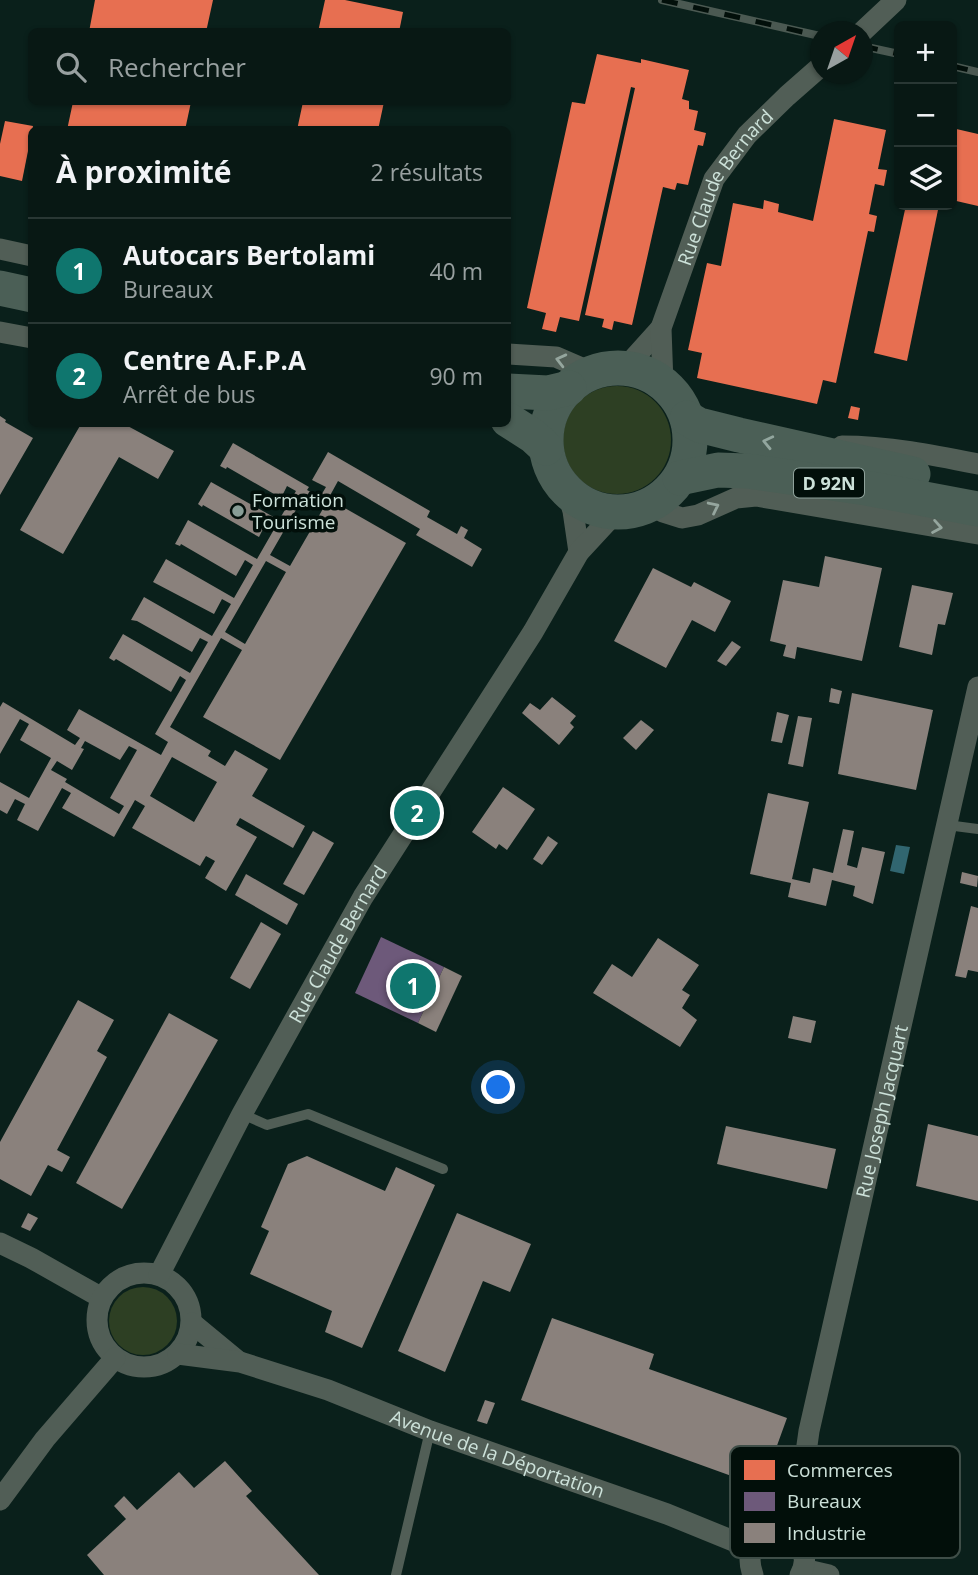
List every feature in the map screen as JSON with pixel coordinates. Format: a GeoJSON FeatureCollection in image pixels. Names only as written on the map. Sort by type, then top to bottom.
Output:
{"type":"FeatureCollection","features":[{"type":"Feature","properties":{"kind":"main road"},"geometry":{"type":"LineString","coordinates":[[0,288],[28,294]]}},
{"type":"Feature","properties":{"kind":"main road"},"geometry":{"type":"LineString","coordinates":[[511,391],[548,393],[595,376],[645,373],[663,384],[677,399],[687,418],[691,438],[688,459],[680,478],[667,494],[651,505],[634,511],[598,509],[581,502],[567,491],[553,470],[546,447],[551,415],[558,400],[595,376]]}},
{"type":"Feature","properties":{"kind":"main road","name":"D 92N"},"geometry":{"type":"LineString","coordinates":[[687,418],[699,425],[866,488],[978,509]]}},
{"type":"Feature","properties":{"kind":"main road"},"geometry":{"type":"LineString","coordinates":[[511,423],[546,447]]}},
{"type":"Feature","properties":{"kind":"main road","name":"D 92N"},"geometry":{"type":"LineString","coordinates":[[680,478],[718,470],[747,471],[799,464],[904,460],[978,489]]}},
{"type":"Feature","properties":{"kind":"street"},"geometry":{"type":"LineString","coordinates":[[873,22],[896,0]]}},
{"type":"Feature","properties":{"kind":"street","name":"Rue Claude Bernard"},"geometry":{"type":"LineString","coordinates":[[663,384],[661,328],[714,179],[747,135],[810,76]]}},
{"type":"Feature","properties":{"kind":"street"},"geometry":{"type":"LineString","coordinates":[[0,249],[28,255]]}},
{"type":"Feature","properties":{"kind":"street","name":"Rue Claude Bernard"},"geometry":{"type":"LineString","coordinates":[[595,376],[661,328]]}},
{"type":"Feature","properties":{"kind":"street"},"geometry":{"type":"LineString","coordinates":[[0,332],[28,337]]}},
{"type":"Feature","properties":{"kind":"street"},"geometry":{"type":"LineString","coordinates":[[511,354],[556,357],[595,376]]}},
{"type":"Feature","properties":{"kind":"street"},"geometry":{"type":"LineString","coordinates":[[904,460],[978,464]]}},
{"type":"Feature","properties":{"kind":"street"},"geometry":{"type":"LineString","coordinates":[[567,491],[579,552]]}},
{"type":"Feature","properties":{"kind":"street"},"geometry":{"type":"LineString","coordinates":[[651,505],[663,513],[682,518],[698,515],[736,498],[755,496],[978,534]]}},
{"type":"Feature","properties":{"kind":"street","name":"Rue Claude Bernard"},"geometry":{"type":"LineString","coordinates":[[159,1275],[242,1114],[363,897],[533,632],[579,552],[616,512]]}},
{"type":"Feature","properties":{"kind":"street","name":"Rue Joseph Jacquart"},"geometry":{"type":"LineString","coordinates":[[807,1446],[978,687]]}},
{"type":"Feature","properties":{"kind":"street"},"geometry":{"type":"LineString","coordinates":[[0,1243],[102,1298]]}},
{"type":"Feature","properties":{"kind":"street"},"geometry":{"type":"LineString","coordinates":[[142,1273],[159,1275],[170,1280],[187,1299],[192,1323],[185,1345],[167,1362],[154,1367],[127,1365],[115,1358],[104,1346],[98,1330],[97,1314],[102,1298],[112,1285],[126,1276],[142,1273]]}},
{"type":"Feature","properties":{"kind":"street"},"geometry":{"type":"LineString","coordinates":[[192,1323],[240,1362]]}},
{"type":"Feature","properties":{"kind":"street"},"geometry":{"type":"LineString","coordinates":[[178,1354],[240,1362]]}},
{"type":"Feature","properties":{"kind":"street"},"geometry":{"type":"LineString","coordinates":[[0,1500],[45,1439],[115,1358]]}},
{"type":"Feature","properties":{"kind":"street","name":"Avenue de la Déportation"},"geometry":{"type":"LineString","coordinates":[[240,1362],[328,1390],[430,1431],[667,1514],[730,1540]]}},
{"type":"Feature","properties":{"kind":"street"},"geometry":{"type":"LineString","coordinates":[[750,1558],[753,1575]]}},
{"type":"Feature","properties":{"kind":"street"},"geometry":{"type":"LineString","coordinates":[[802,1572],[829,1575]]}},
{"type":"Feature","properties":{"kind":"lane"},"geometry":{"type":"LineString","coordinates":[[947,825],[978,829]]}},
{"type":"Feature","properties":{"kind":"lane"},"geometry":{"type":"LineString","coordinates":[[242,1114],[267,1125],[308,1114],[443,1169]]}},
{"type":"Feature","properties":{"kind":"lane"},"geometry":{"type":"LineString","coordinates":[[396,1575],[430,1431]]}},
{"type":"Feature","properties":{"kind":"green space"},"geometry":{"type":"Polygon","coordinates":[[[617,386],[638,390],[655,402],[667,419],[671,440],[667,461],[655,478],[638,490],[617,494],[596,490],[579,478],[567,461],[563,440],[567,419],[579,402],[596,390],[617,386]]]}},
{"type":"Feature","properties":{"kind":"green space"},"geometry":{"type":"Polygon","coordinates":[[[143,1287],[156,1290],[167,1297],[174,1308],[177,1321],[174,1334],[167,1345],[156,1352],[143,1355],[130,1352],[119,1345],[112,1334],[109,1321],[112,1308],[119,1297],[130,1290],[143,1287]]]}},
{"type":"Feature","properties":{"kind":"water"},"geometry":{"type":"Polygon","coordinates":[[[896,845],[910,847],[904,874],[890,871],[896,845]]]}},
{"type":"Feature","properties":{"kind":"building: Commerces"},"geometry":{"type":"Polygon","coordinates":[[[95,0],[213,0],[207,28],[90,28],[95,0]]]}},
{"type":"Feature","properties":{"kind":"building: Commerces"},"geometry":{"type":"Polygon","coordinates":[[[325,0],[345,0],[403,12],[400,28],[319,28],[325,0]]]}},
{"type":"Feature","properties":{"kind":"building: Commerces"},"geometry":{"type":"Polygon","coordinates":[[[597,54],[641,63],[641,59],[689,70],[682,99],[689,101],[689,109],[698,111],[694,130],[706,133],[703,146],[698,145],[688,185],[677,183],[675,190],[663,187],[632,325],[614,321],[612,330],[602,327],[604,319],[585,315],[635,88],[631,87],[579,321],[560,317],[556,332],[542,329],[546,313],[527,308],[572,102],[585,104],[597,54]]]}},
{"type":"Feature","properties":{"kind":"building: Commerces"},"geometry":{"type":"Polygon","coordinates":[[[72,105],[190,105],[186,126],[68,126],[72,105]]]}},
{"type":"Feature","properties":{"kind":"building: Commerces"},"geometry":{"type":"Polygon","coordinates":[[[302,105],[383,105],[379,126],[298,126],[302,105]]]}},
{"type":"Feature","properties":{"kind":"building: Commerces"},"geometry":{"type":"Polygon","coordinates":[[[834,119],[886,130],[878,169],[887,170],[884,186],[875,184],[869,214],[877,216],[874,232],[868,231],[836,383],[823,380],[817,404],[697,378],[702,353],[688,350],[707,263],[721,266],[733,203],[763,209],[764,200],[779,204],[778,212],[813,221],[834,119]]]}},
{"type":"Feature","properties":{"kind":"building: Commerces"},"geometry":{"type":"Polygon","coordinates":[[[5,121],[33,126],[28,126],[28,151],[22,181],[0,176],[0,144],[5,121]]]}},
{"type":"Feature","properties":{"kind":"building: Commerces"},"geometry":{"type":"Polygon","coordinates":[[[957,129],[978,134],[978,206],[957,201],[957,129]]]}},
{"type":"Feature","properties":{"kind":"building: Commerces"},"geometry":{"type":"Polygon","coordinates":[[[905,210],[938,210],[907,361],[874,353],[905,210]]]}},
{"type":"Feature","properties":{"kind":"building: Commerces"},"geometry":{"type":"Polygon","coordinates":[[[851,406],[860,408],[858,420],[848,418],[851,406]]]}},
{"type":"Feature","properties":{"kind":"building: Bureaux"},"geometry":{"type":"Polygon","coordinates":[[[381,937],[444,967],[418,1023],[355,993],[381,937]]]}},
{"type":"Feature","properties":{"kind":"building: Industrie"},"geometry":{"type":"Polygon","coordinates":[[[0,416],[5,422],[33,438],[0,495],[0,416]]]}},
{"type":"Feature","properties":{"kind":"building: Industrie"},"geometry":{"type":"Polygon","coordinates":[[[79,427],[130,427],[174,451],[158,479],[119,457],[63,554],[20,530],[79,427]]]}},
{"type":"Feature","properties":{"kind":"building: Industrie"},"geometry":{"type":"Polygon","coordinates":[[[233,443],[309,487],[307,490],[320,497],[326,487],[312,480],[328,452],[430,511],[427,517],[457,534],[461,526],[468,530],[464,538],[482,549],[472,567],[416,535],[420,529],[338,481],[327,501],[329,499],[406,543],[280,760],[203,717],[242,650],[221,638],[170,727],[211,751],[208,756],[225,766],[235,750],[268,769],[252,796],[305,826],[293,848],[240,818],[236,825],[257,837],[226,891],[205,878],[215,861],[206,856],[200,866],[132,828],[145,806],[135,800],[114,837],[62,808],[71,793],[62,788],[38,831],[17,820],[25,804],[15,799],[7,814],[0,810],[0,782],[29,798],[51,758],[20,740],[29,724],[20,719],[0,754],[0,707],[3,702],[75,745],[80,738],[67,730],[79,709],[161,755],[168,742],[155,734],[186,680],[180,676],[171,692],[116,659],[114,661],[109,658],[123,634],[190,673],[208,642],[200,638],[192,652],[131,620],[144,597],[212,636],[231,604],[222,599],[214,614],[153,582],[166,559],[234,598],[253,565],[245,560],[236,576],[181,544],[175,544],[188,520],[257,559],[276,526],[267,521],[259,537],[198,504],[211,482],[279,520],[296,491],[287,486],[281,498],[227,467],[226,469],[220,466],[233,443]],[[304,496],[270,555],[290,566],[324,507],[304,496]],[[266,561],[225,632],[245,644],[286,572],[266,561]],[[85,741],[81,748],[84,749],[72,770],[57,761],[51,770],[67,779],[65,782],[119,814],[124,806],[110,798],[137,750],[129,746],[120,760],[85,741]],[[172,757],[150,796],[194,822],[217,782],[172,757]]]}},
{"type":"Feature","properties":{"kind":"building: Industrie"},"geometry":{"type":"Polygon","coordinates":[[[825,556],[882,568],[862,661],[797,647],[795,659],[783,656],[786,645],[770,641],[783,580],[819,587],[825,556]]]}},
{"type":"Feature","properties":{"kind":"building: Industrie"},"geometry":{"type":"Polygon","coordinates":[[[653,568],[691,587],[694,582],[731,601],[715,632],[692,620],[666,668],[614,641],[653,568]]]}},
{"type":"Feature","properties":{"kind":"building: Industrie"},"geometry":{"type":"Polygon","coordinates":[[[912,585],[953,593],[945,625],[938,624],[932,655],[899,647],[912,585]]]}},
{"type":"Feature","properties":{"kind":"building: Industrie"},"geometry":{"type":"Polygon","coordinates":[[[732,641],[741,647],[726,666],[717,661],[732,641]]]}},
{"type":"Feature","properties":{"kind":"building: Industrie"},"geometry":{"type":"Polygon","coordinates":[[[831,688],[842,691],[839,704],[829,702],[831,688]]]}},
{"type":"Feature","properties":{"kind":"building: Industrie"},"geometry":{"type":"Polygon","coordinates":[[[852,693],[933,710],[916,790],[838,774],[852,693]]]}},
{"type":"Feature","properties":{"kind":"building: Industrie"},"geometry":{"type":"Polygon","coordinates":[[[552,697],[576,716],[570,723],[574,727],[559,745],[522,713],[530,703],[540,710],[552,697]]]}},
{"type":"Feature","properties":{"kind":"building: Industrie"},"geometry":{"type":"Polygon","coordinates":[[[777,712],[789,715],[782,743],[771,741],[777,712]]]}},
{"type":"Feature","properties":{"kind":"building: Industrie"},"geometry":{"type":"Polygon","coordinates":[[[798,716],[812,718],[803,767],[788,764],[798,716]]]}},
{"type":"Feature","properties":{"kind":"building: Industrie"},"geometry":{"type":"Polygon","coordinates":[[[641,720],[654,730],[636,750],[623,738],[641,720]]]}},
{"type":"Feature","properties":{"kind":"building: Industrie"},"geometry":{"type":"Polygon","coordinates":[[[503,787],[535,809],[507,850],[499,844],[496,849],[472,832],[503,787]]]}},
{"type":"Feature","properties":{"kind":"building: Industrie"},"geometry":{"type":"Polygon","coordinates":[[[768,793],[809,802],[792,879],[810,883],[813,868],[833,873],[843,829],[854,831],[847,865],[857,868],[862,847],[885,852],[873,904],[853,896],[855,886],[832,880],[826,906],[788,897],[791,883],[750,874],[768,793]]]}},
{"type":"Feature","properties":{"kind":"building: Industrie"},"geometry":{"type":"Polygon","coordinates":[[[313,831],[334,843],[304,895],[283,884],[313,831]]]}},
{"type":"Feature","properties":{"kind":"building: Industrie"},"geometry":{"type":"Polygon","coordinates":[[[548,836],[558,843],[542,865],[533,859],[548,836]]]}},
{"type":"Feature","properties":{"kind":"building: Industrie"},"geometry":{"type":"Polygon","coordinates":[[[962,872],[978,876],[977,887],[960,883],[962,872]]]}},
{"type":"Feature","properties":{"kind":"building: Industrie"},"geometry":{"type":"Polygon","coordinates":[[[246,874],[298,904],[287,925],[235,895],[246,874]]]}},
{"type":"Feature","properties":{"kind":"building: Industrie"},"geometry":{"type":"Polygon","coordinates":[[[971,906],[978,908],[978,972],[968,970],[966,978],[955,976],[971,906]]]}},
{"type":"Feature","properties":{"kind":"building: Industrie"},"geometry":{"type":"Polygon","coordinates":[[[261,922],[281,934],[250,989],[230,978],[261,922]]]}},
{"type":"Feature","properties":{"kind":"building: Industrie"},"geometry":{"type":"Polygon","coordinates":[[[658,938],[699,965],[682,990],[690,995],[682,1008],[697,1020],[680,1047],[593,993],[612,964],[632,977],[658,938]]]}},
{"type":"Feature","properties":{"kind":"building: Industrie"},"geometry":{"type":"Polygon","coordinates":[[[444,967],[462,976],[436,1032],[418,1023],[444,967]]]}},
{"type":"Feature","properties":{"kind":"building: Industrie"},"geometry":{"type":"Polygon","coordinates":[[[78,1000],[114,1020],[97,1051],[107,1057],[57,1150],[70,1157],[62,1172],[48,1165],[31,1196],[0,1179],[0,1142],[78,1000]]]}},
{"type":"Feature","properties":{"kind":"building: Industrie"},"geometry":{"type":"Polygon","coordinates":[[[169,1013],[218,1040],[122,1209],[76,1183],[169,1013]]]}},
{"type":"Feature","properties":{"kind":"building: Industrie"},"geometry":{"type":"Polygon","coordinates":[[[793,1016],[816,1021],[811,1043],[788,1038],[793,1016]]]}},
{"type":"Feature","properties":{"kind":"building: Industrie"},"geometry":{"type":"Polygon","coordinates":[[[928,1124],[978,1136],[978,1201],[916,1186],[928,1124]]]}},
{"type":"Feature","properties":{"kind":"building: Industrie"},"geometry":{"type":"Polygon","coordinates":[[[726,1126],[836,1149],[827,1189],[717,1164],[726,1126]]]}},
{"type":"Feature","properties":{"kind":"building: Industrie"},"geometry":{"type":"Polygon","coordinates":[[[307,1156],[385,1191],[396,1167],[435,1185],[362,1348],[325,1332],[332,1311],[250,1274],[269,1231],[261,1227],[288,1164],[307,1156]]]}},
{"type":"Feature","properties":{"kind":"building: Industrie"},"geometry":{"type":"Polygon","coordinates":[[[28,1213],[38,1218],[30,1231],[21,1227],[28,1213]]]}},
{"type":"Feature","properties":{"kind":"building: Industrie"},"geometry":{"type":"Polygon","coordinates":[[[457,1213],[531,1244],[510,1292],[483,1281],[445,1372],[398,1351],[457,1213]]]}},
{"type":"Feature","properties":{"kind":"building: Industrie"},"geometry":{"type":"Polygon","coordinates":[[[552,1318],[654,1354],[649,1369],[787,1418],[777,1446],[730,1446],[730,1475],[521,1400],[552,1318]]]}},
{"type":"Feature","properties":{"kind":"building: Industrie"},"geometry":{"type":"Polygon","coordinates":[[[485,1400],[495,1403],[487,1424],[477,1421],[485,1400]]]}},
{"type":"Feature","properties":{"kind":"building: Industrie"},"geometry":{"type":"Polygon","coordinates":[[[225,1461],[252,1491],[246,1496],[319,1575],[104,1575],[87,1555],[126,1519],[114,1506],[124,1496],[137,1510],[179,1472],[194,1488],[225,1461]]]}},
{"type":"Feature","properties":{"kind":"railway"},"geometry":{"type":"LineString","coordinates":[[662,0],[810,34]]}},
{"type":"Feature","properties":{"kind":"railway"},"geometry":{"type":"LineString","coordinates":[[873,48],[894,53]]}},
{"type":"Feature","properties":{"kind":"railway"},"geometry":{"type":"LineString","coordinates":[[957,67],[978,72]]}},
{"type":"Feature","properties":{"kind":"place","name":"Formation Tourisme"},"geometry":{"type":"Point","coordinates":[238,511]}},
{"type":"Feature","properties":{"kind":"place","name":"Centre A.F.P.A"},"geometry":{"type":"Point","coordinates":[417,813]}},
{"type":"Feature","properties":{"kind":"place","name":"Autocars Bertolami"},"geometry":{"type":"Point","coordinates":[413,986]}}]}
